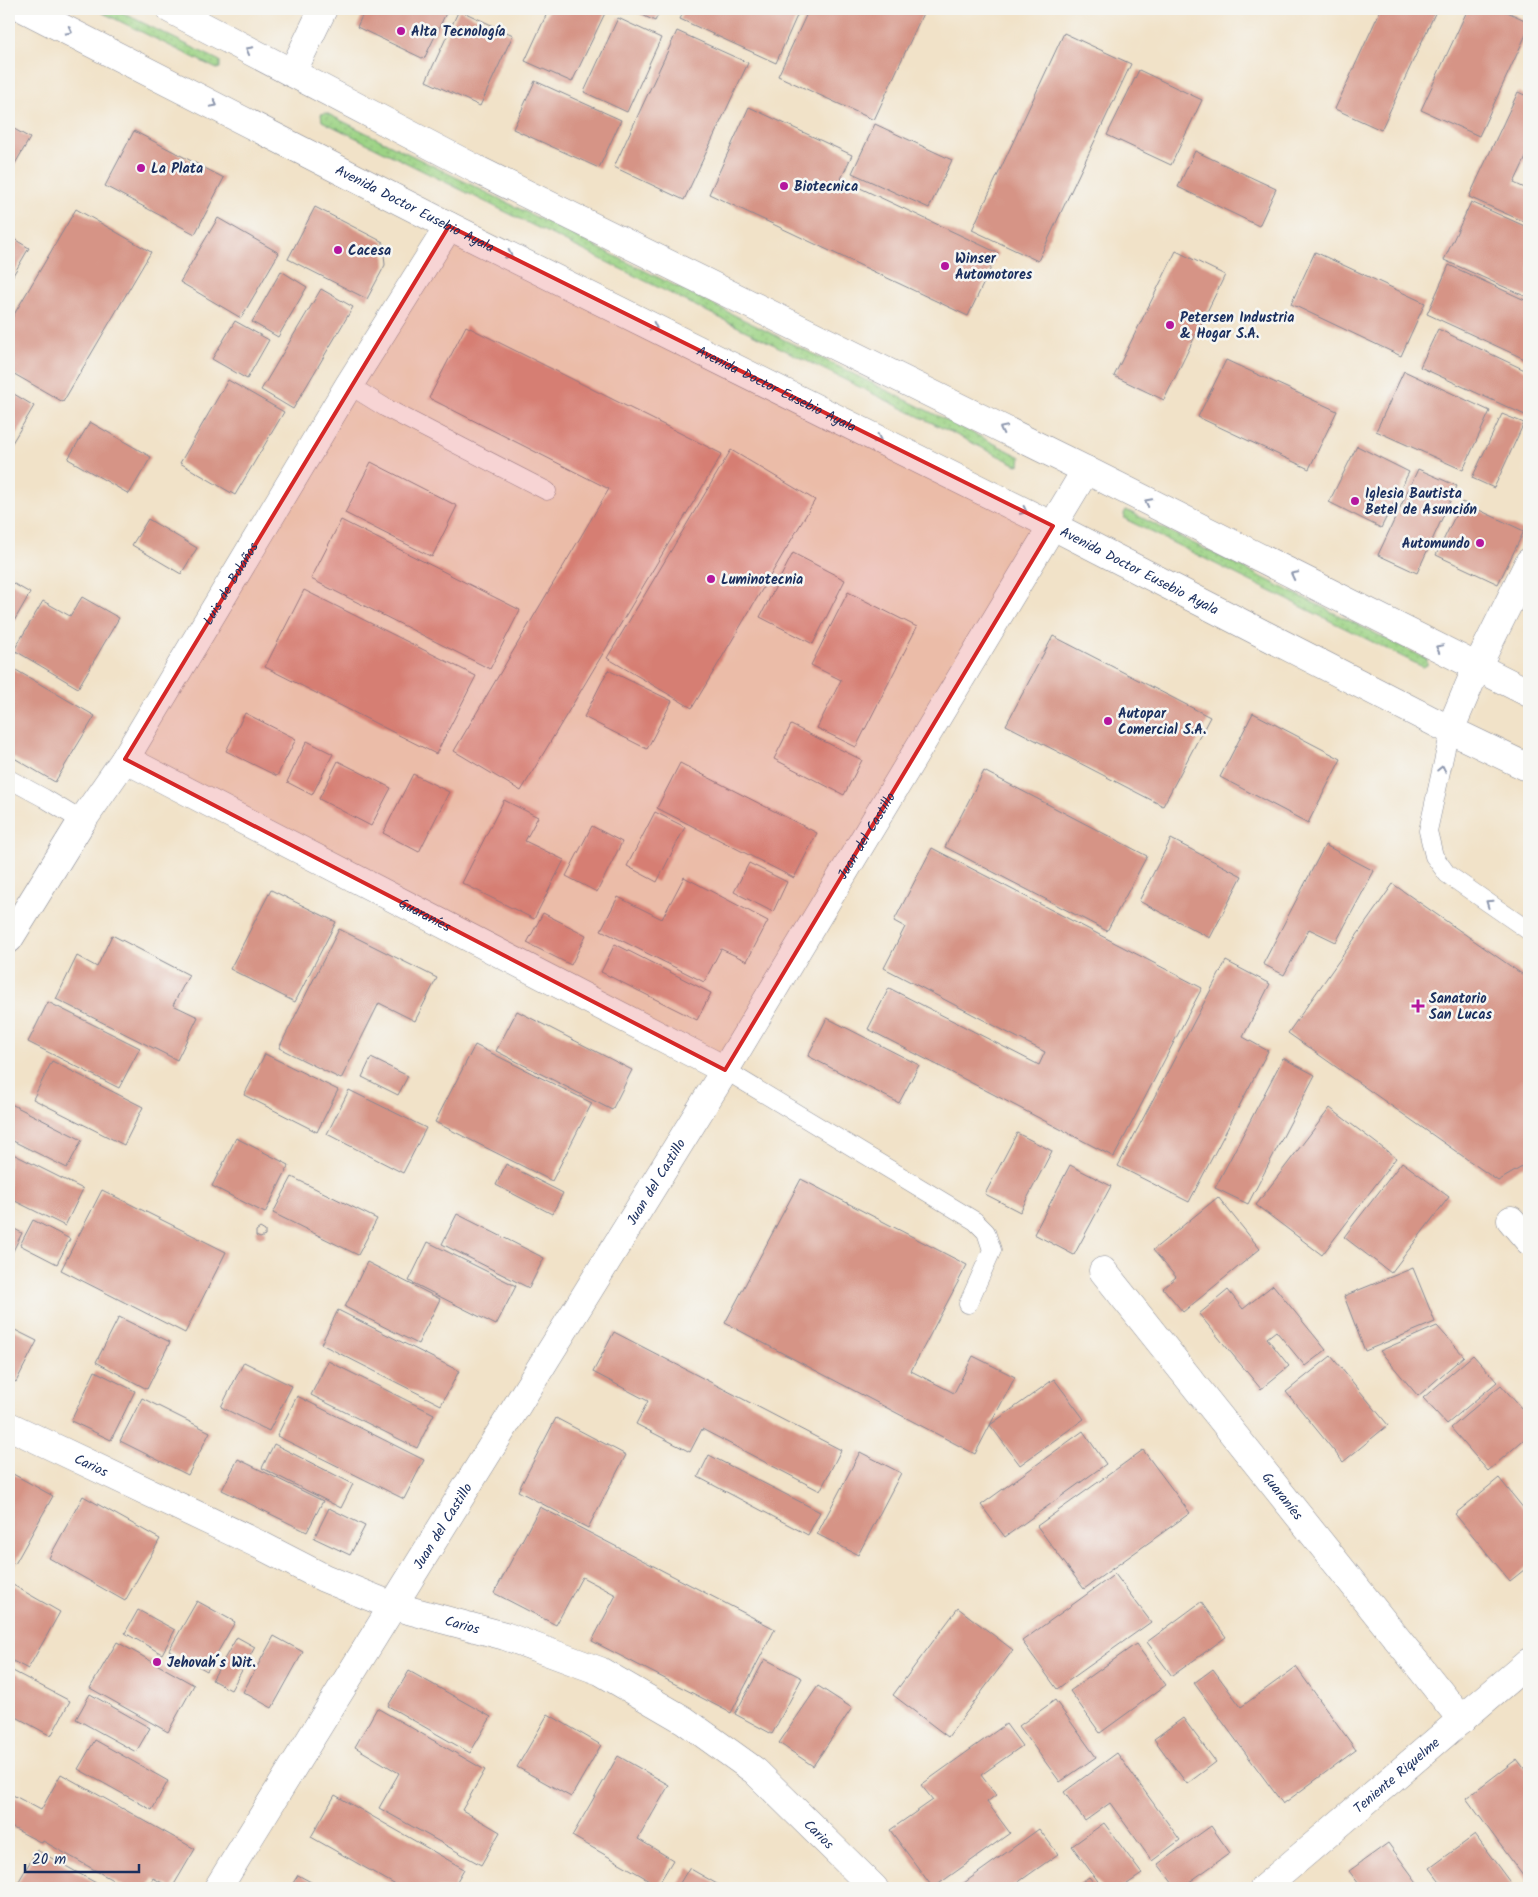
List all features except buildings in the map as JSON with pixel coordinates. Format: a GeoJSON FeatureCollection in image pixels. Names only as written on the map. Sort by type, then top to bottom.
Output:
{"type":"FeatureCollection","features":[{"type":"Feature","properties":{"kind":"main road","name":"Avenida Doctor Eusebio Ayala"},"geometry":{"type":"LineString","coordinates":[[25,9],[449,226],[1053,526],[1450,730],[1529,768]]}},
{"type":"Feature","properties":{"kind":"main road"},"geometry":{"type":"LineString","coordinates":[[170,9],[485,173],[1086,470],[1529,693]]}},
{"type":"Feature","properties":{"kind":"main road"},"geometry":{"type":"LineString","coordinates":[[292,73],[323,9]]}},
{"type":"Feature","properties":{"kind":"main road","name":"Luis de Bolaños"},"geometry":{"type":"LineString","coordinates":[[9,939],[82,821],[125,759],[349,385],[449,226]]}},
{"type":"Feature","properties":{"kind":"main road","name":"Juan del Castillo"},"geometry":{"type":"LineString","coordinates":[[218,1888],[725,1070],[1086,470]]}},
{"type":"Feature","properties":{"kind":"main road"},"geometry":{"type":"LineString","coordinates":[[1450,730],[1476,667],[1529,562]]}},
{"type":"Feature","properties":{"kind":"main road","name":"Guaraníes"},"geometry":{"type":"LineString","coordinates":[[125,759],[725,1070]]}},
{"type":"Feature","properties":{"kind":"main road"},"geometry":{"type":"LineString","coordinates":[[1511,1220],[1529,1241]]}},
{"type":"Feature","properties":{"kind":"main road","name":"Guaraníes"},"geometry":{"type":"LineString","coordinates":[[1103,1271],[1462,1720]]}},
{"type":"Feature","properties":{"kind":"main road","name":"Carios"},"geometry":{"type":"LineString","coordinates":[[9,1426],[258,1544],[324,1578],[393,1606],[505,1636],[600,1671],[675,1715],[754,1771],[874,1888]]}},
{"type":"Feature","properties":{"kind":"main road","name":"Teniente Riquelme"},"geometry":{"type":"LineString","coordinates":[[1264,1888],[1529,1662]]}},
{"type":"Feature","properties":{"kind":"lane"},"geometry":{"type":"LineString","coordinates":[[349,385],[386,408],[547,491]]}},
{"type":"Feature","properties":{"kind":"lane"},"geometry":{"type":"LineString","coordinates":[[1450,730],[1428,831],[1434,856],[1447,874],[1529,931]]}},
{"type":"Feature","properties":{"kind":"lane"},"geometry":{"type":"LineString","coordinates":[[9,779],[82,821]]}},
{"type":"Feature","properties":{"kind":"lane"},"geometry":{"type":"LineString","coordinates":[[725,1070],[975,1221],[986,1232],[992,1250],[968,1304]]}},
{"type":"Feature","properties":{"kind":"highlighted area"},"geometry":{"type":"Polygon","coordinates":[[[449,226],[1053,526],[725,1070],[125,759],[449,226]]]}},
{"type":"Feature","properties":{"kind":"green space"},"geometry":{"type":"Polygon","coordinates":[[[95,9],[115,9],[220,61],[220,68],[217,69],[95,9]]]}},
{"type":"Feature","properties":{"kind":"green space"},"geometry":{"type":"Polygon","coordinates":[[[326,113],[1021,457],[1020,464],[1017,465],[322,121],[321,114],[326,113]]]}},
{"type":"Feature","properties":{"kind":"green space"},"geometry":{"type":"Polygon","coordinates":[[[1126,510],[1427,659],[1427,665],[1423,667],[1125,519],[1124,514],[1126,510]]]}},
{"type":"Feature","properties":{"kind":"place","name":"Alta Tecnología"},"geometry":{"type":"Point","coordinates":[401,31]}},
{"type":"Feature","properties":{"kind":"place","name":"La Plata"},"geometry":{"type":"Point","coordinates":[141,168]}},
{"type":"Feature","properties":{"kind":"place","name":"Biotecnica"},"geometry":{"type":"Point","coordinates":[784,186]}},
{"type":"Feature","properties":{"kind":"place","name":"Cacesa"},"geometry":{"type":"Point","coordinates":[338,250]}},
{"type":"Feature","properties":{"kind":"place","name":"Winser Automotores"},"geometry":{"type":"Point","coordinates":[945,266]}},
{"type":"Feature","properties":{"kind":"place","name":"Petersen Industria & Hogar S.A."},"geometry":{"type":"Point","coordinates":[1170,325]}},
{"type":"Feature","properties":{"kind":"place","name":"Iglesia Bautista Betel de Asunción"},"geometry":{"type":"Point","coordinates":[1355,501]}},
{"type":"Feature","properties":{"kind":"place","name":"Automundo"},"geometry":{"type":"Point","coordinates":[1480,543]}},
{"type":"Feature","properties":{"kind":"place","name":"Luminotecnia"},"geometry":{"type":"Point","coordinates":[711,579]}},
{"type":"Feature","properties":{"kind":"place","name":"Autopar Comercial S.A."},"geometry":{"type":"Point","coordinates":[1108,721]}},
{"type":"Feature","properties":{"kind":"place","name":"Sanatorio San Lucas"},"geometry":{"type":"Point","coordinates":[1418,1006]}},
{"type":"Feature","properties":{"kind":"place","name":"Jehovah´s Wit."},"geometry":{"type":"Point","coordinates":[157,1662]}}]}
